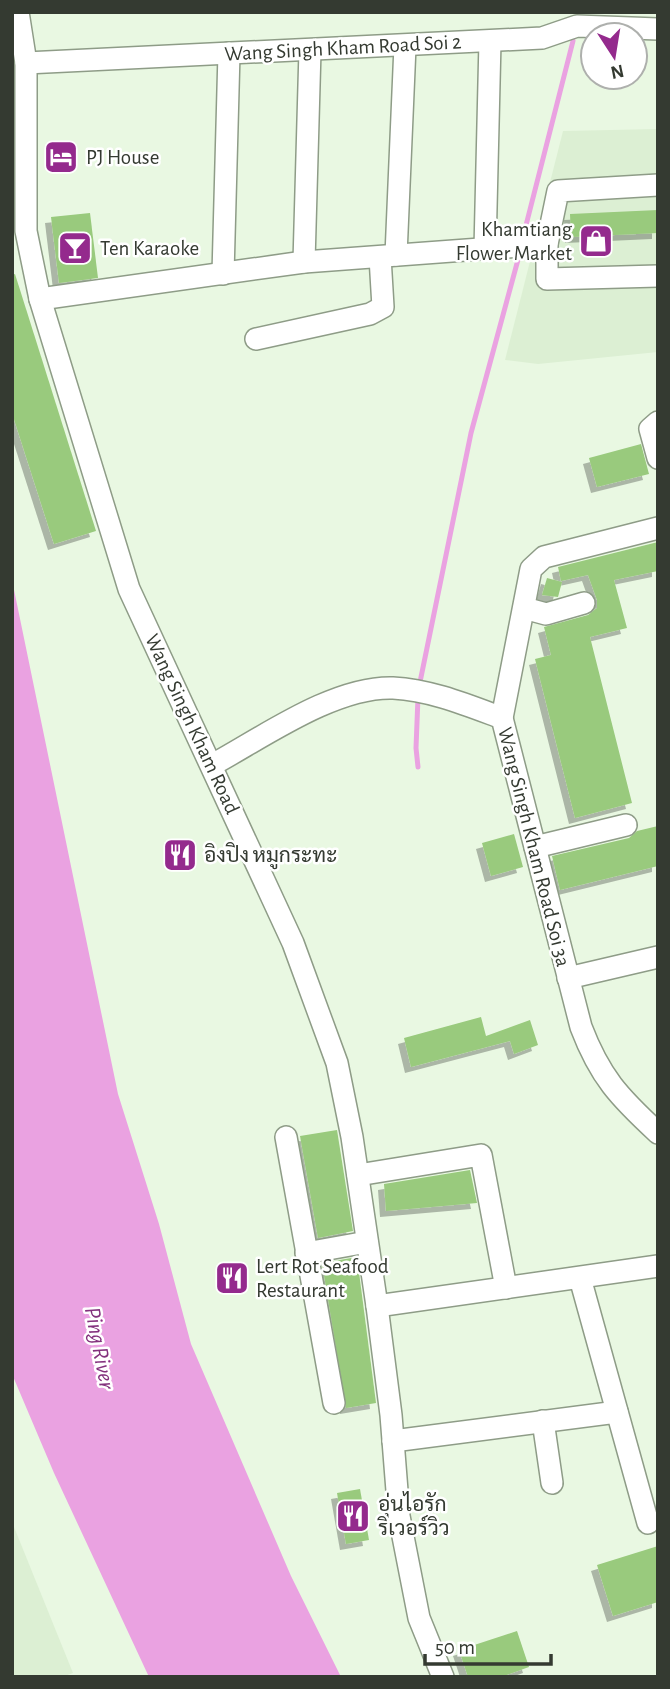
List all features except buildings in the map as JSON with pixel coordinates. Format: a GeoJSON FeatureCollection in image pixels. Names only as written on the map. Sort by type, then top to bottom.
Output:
{"type":"FeatureCollection","features":[{"type":"Feature","properties":{"kind":"street","name":"Wang Singh Kham Road"},"geometry":{"type":"LineString","coordinates":[[18,12],[26,63],[26,231],[40,299],[130,589],[212,765],[318,1006],[337,1063],[358,1175],[377,1306],[399,1516],[419,1618],[443,1677]]}},
{"type":"Feature","properties":{"kind":"street","name":"Wang Singh Kham Road Soi 2"},"geometry":{"type":"LineString","coordinates":[[26,63],[542,38],[577,26],[658,29]]}},
{"type":"Feature","properties":{"kind":"street"},"geometry":{"type":"LineString","coordinates":[[485,249],[490,41]]}},
{"type":"Feature","properties":{"kind":"street"},"geometry":{"type":"LineString","coordinates":[[256,339],[370,314],[383,307],[405,46]]}},
{"type":"Feature","properties":{"kind":"street"},"geometry":{"type":"LineString","coordinates":[[304,262],[310,50]]}},
{"type":"Feature","properties":{"kind":"street"},"geometry":{"type":"LineString","coordinates":[[223,274],[229,54]]}},
{"type":"Feature","properties":{"kind":"street"},"geometry":{"type":"LineString","coordinates":[[658,185],[558,191],[547,244],[547,279],[658,276]]}},
{"type":"Feature","properties":{"kind":"street"},"geometry":{"type":"LineString","coordinates":[[40,299],[304,262],[547,244]]}},
{"type":"Feature","properties":{"kind":"street"},"geometry":{"type":"LineString","coordinates":[[658,422],[650,429],[658,458]]}},
{"type":"Feature","properties":{"kind":"street"},"geometry":{"type":"LineString","coordinates":[[502,718],[531,569],[544,557],[658,528]]}},
{"type":"Feature","properties":{"kind":"street"},"geometry":{"type":"LineString","coordinates":[[524,608],[546,614],[584,603]]}},
{"type":"Feature","properties":{"kind":"street","name":"Wang Singh Kham Road Soi 3a"},"geometry":{"type":"LineString","coordinates":[[212,765],[323,705],[361,691],[392,688],[431,694],[502,718],[580,1027],[594,1062],[618,1097],[658,1133]]}},
{"type":"Feature","properties":{"kind":"street"},"geometry":{"type":"LineString","coordinates":[[535,847],[626,825]]}},
{"type":"Feature","properties":{"kind":"street"},"geometry":{"type":"LineString","coordinates":[[568,978],[658,957]]}},
{"type":"Feature","properties":{"kind":"street"},"geometry":{"type":"LineString","coordinates":[[286,1137],[334,1403]]}},
{"type":"Feature","properties":{"kind":"street"},"geometry":{"type":"LineString","coordinates":[[358,1175],[481,1155],[506,1288]]}},
{"type":"Feature","properties":{"kind":"street"},"geometry":{"type":"LineString","coordinates":[[306,1253],[368,1242]]}},
{"type":"Feature","properties":{"kind":"street"},"geometry":{"type":"LineString","coordinates":[[377,1306],[658,1266]]}},
{"type":"Feature","properties":{"kind":"street"},"geometry":{"type":"LineString","coordinates":[[580,1278],[648,1523]]}},
{"type":"Feature","properties":{"kind":"street"},"geometry":{"type":"LineString","coordinates":[[393,1441],[617,1412]]}},
{"type":"Feature","properties":{"kind":"street"},"geometry":{"type":"LineString","coordinates":[[543,1421],[552,1483]]}},
{"type":"Feature","properties":{"kind":"shaded area","name":"Khamtiang Flower Market"},"geometry":{"type":"Polygon","coordinates":[[[658,129],[658,352],[538,364],[505,360],[563,131],[658,129]]]}},
{"type":"Feature","properties":{"kind":"shaded area"},"geometry":{"type":"Polygon","coordinates":[[[12,1522],[73,1673],[62,1677],[12,1677],[12,1522]]]}},
{"type":"Feature","properties":{"kind":"water","name":"Ping River"},"geometry":{"type":"Polygon","coordinates":[[[12,580],[118,1094],[159,1224],[191,1344],[291,1576],[341,1677],[149,1677],[54,1473],[12,1374],[12,580]]]}},
{"type":"Feature","properties":{"kind":"waterway"},"geometry":{"type":"LineString","coordinates":[[523,237],[573,41]]}},
{"type":"Feature","properties":{"kind":"waterway"},"geometry":{"type":"LineString","coordinates":[[419,687],[471,433],[519,256]]}},
{"type":"Feature","properties":{"kind":"waterway"},"geometry":{"type":"LineString","coordinates":[[418,697],[418,767]]}},
{"type":"Feature","properties":{"kind":"place","name":"PJ House"},"geometry":{"type":"Point","coordinates":[61,157]}},
{"type":"Feature","properties":{"kind":"place","name":"Khamtiang Flower Market"},"geometry":{"type":"Point","coordinates":[596,241]}},
{"type":"Feature","properties":{"kind":"place","name":"Ten Karaoke"},"geometry":{"type":"Point","coordinates":[75,248]}},
{"type":"Feature","properties":{"kind":"place","name":"อิงปิง หมูกระทะ"},"geometry":{"type":"Point","coordinates":[180,855]}},
{"type":"Feature","properties":{"kind":"place","name":"Lert Rot Seafood Restaurant"},"geometry":{"type":"Point","coordinates":[232,1278]}},
{"type":"Feature","properties":{"kind":"place","name":"อุ่นไอรัก ริเวอร์วิว"},"geometry":{"type":"Point","coordinates":[353,1516]}}]}
